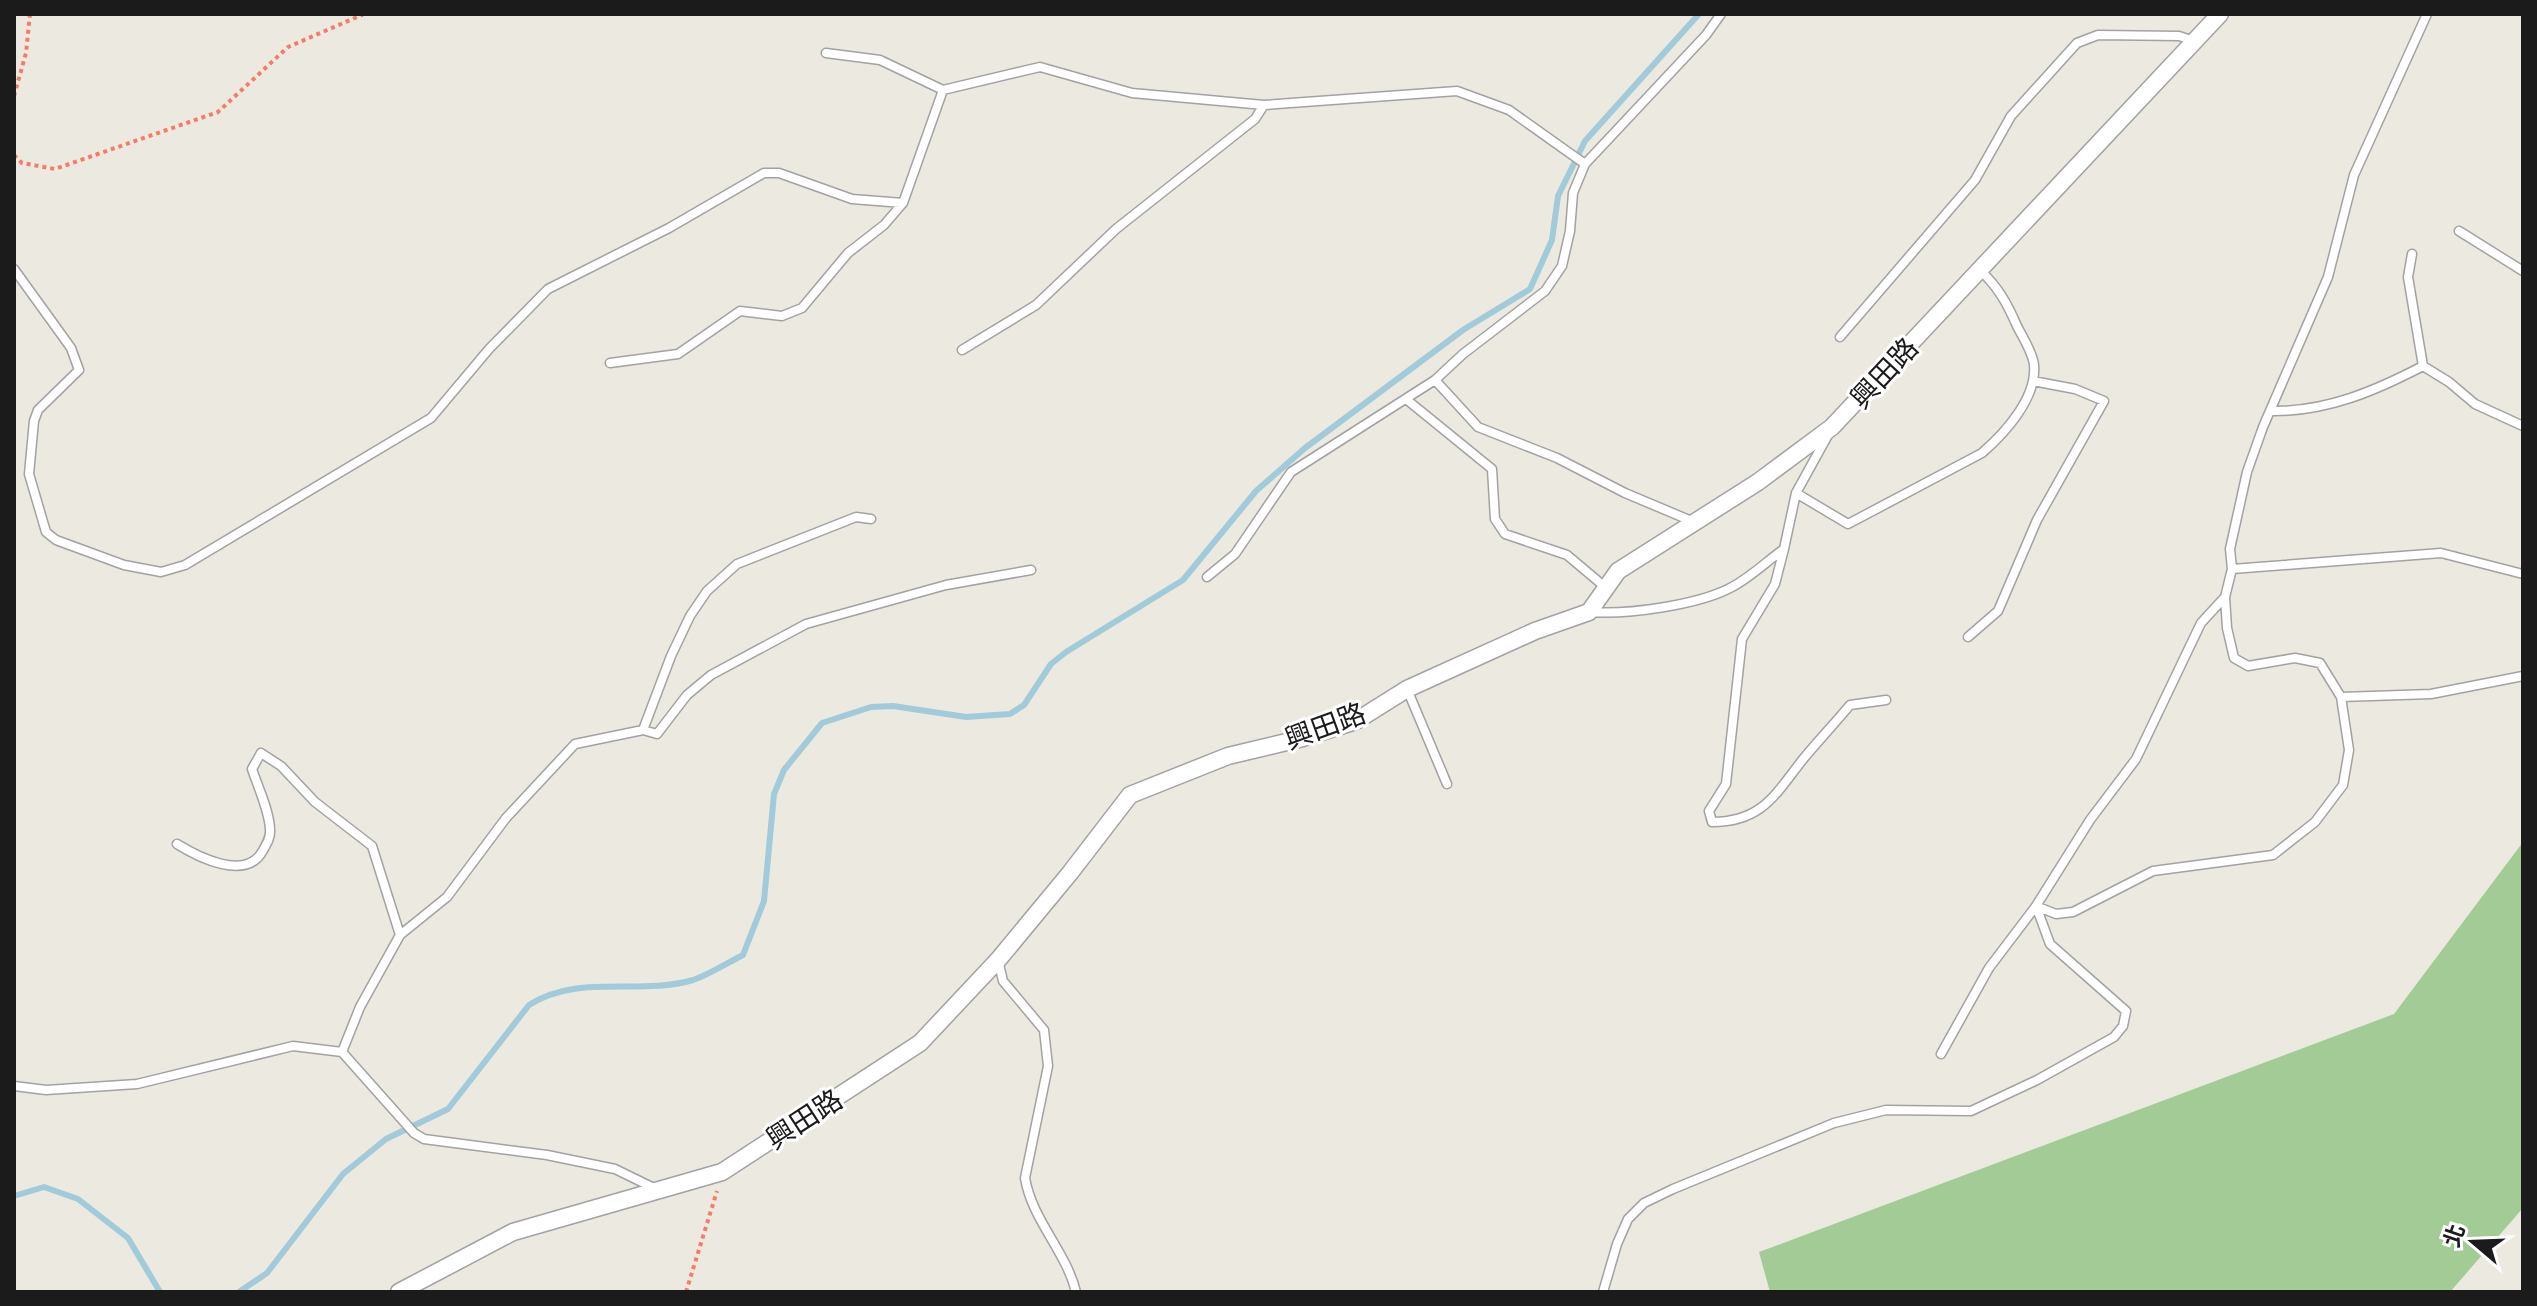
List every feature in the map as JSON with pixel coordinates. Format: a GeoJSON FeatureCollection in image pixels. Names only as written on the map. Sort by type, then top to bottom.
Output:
{"type":"FeatureCollection","features":[{"type":"Feature","properties":{"kind":"street","name":"興田路"},"geometry":{"type":"LineString","coordinates":[[399,1292],[513,1232],[722,1172],[920,1043],[998,960],[1130,795],[1228,756],[1303,738],[1356,721],[1407,689],[1535,631],[1589,612],[1618,571],[1758,482],[1832,427],[2220,14]]}},
{"type":"Feature","properties":{"kind":"lane"},"geometry":{"type":"LineString","coordinates":[[1207,577],[1235,554],[1291,472],[1435,380],[1463,354],[1545,291],[1562,266],[1570,231],[1573,193],[1585,164],[1706,35],[1721,14]]}},
{"type":"Feature","properties":{"kind":"lane"},"geometry":{"type":"LineString","coordinates":[[2036,906],[2056,914],[2073,912],[2153,871],[2273,855],[2315,822],[2343,785],[2349,750],[2341,697],[2320,663],[2295,658],[2248,666],[2234,658],[2227,628],[2225,597],[2232,569],[2230,549],[2247,472],[2328,277],[2354,175],[2427,14]]}},
{"type":"Feature","properties":{"kind":"lane"},"geometry":{"type":"LineString","coordinates":[[1840,337],[1975,180],[2011,116],[2077,43],[2098,35],[2179,36],[2194,41]]}},
{"type":"Feature","properties":{"kind":"lane"},"geometry":{"type":"LineString","coordinates":[[826,53],[880,60],[943,90],[1040,67],[1132,93],[1264,105],[1457,91],[1509,110],[1585,164]]}},
{"type":"Feature","properties":{"kind":"lane"},"geometry":{"type":"LineString","coordinates":[[610,363],[678,354],[740,311],[782,316],[802,308],[848,253],[884,225],[903,203],[943,90]]}},
{"type":"Feature","properties":{"kind":"lane"},"geometry":{"type":"LineString","coordinates":[[962,350],[1036,305],[1116,229],[1255,119],[1264,105]]}},
{"type":"Feature","properties":{"kind":"lane"},"geometry":{"type":"LineString","coordinates":[[14,269],[71,348],[79,370],[38,410],[34,421],[29,474],[46,532],[56,540],[124,565],[161,572],[185,565],[431,418],[489,349],[548,289],[669,228],[764,173],[779,173],[852,199],[903,203]]}},
{"type":"Feature","properties":{"kind":"lane"},"geometry":{"type":"LineString","coordinates":[[2459,231],[2523,271]]}},
{"type":"Feature","properties":{"kind":"lane"},"geometry":{"type":"LineString","coordinates":[[2412,254],[2408,277],[2423,366],[2449,382],[2475,404],[2523,426]]}},
{"type":"Feature","properties":{"kind":"lane"},"geometry":{"type":"LineString","coordinates":[[1796,493],[1848,524],[1982,453],[1999,439],[2023,404],[2033,381],[2034,363],[2009,306],[1996,285],[1980,270]]}},
{"type":"Feature","properties":{"kind":"lane"},"geometry":{"type":"LineString","coordinates":[[2271,411],[2299,411],[2330,405],[2423,366]]}},
{"type":"Feature","properties":{"kind":"lane"},"geometry":{"type":"LineString","coordinates":[[1435,380],[1478,427],[1557,458],[1625,493],[1695,522]]}},
{"type":"Feature","properties":{"kind":"lane"},"geometry":{"type":"LineString","coordinates":[[1968,637],[1998,611],[2037,520],[2104,401],[2075,389],[2033,381]]}},
{"type":"Feature","properties":{"kind":"lane"},"geometry":{"type":"LineString","coordinates":[[1406,399],[1492,469],[1495,519],[1505,534],[1567,555],[1605,587]]}},
{"type":"Feature","properties":{"kind":"lane"},"geometry":{"type":"LineString","coordinates":[[1832,427],[1796,493],[1775,584],[1742,639],[1726,784],[1709,811],[1712,822],[1734,822],[1752,815],[1777,795],[1803,759],[1850,705],[1886,700]]}},
{"type":"Feature","properties":{"kind":"lane"},"geometry":{"type":"LineString","coordinates":[[643,730],[671,656],[690,616],[707,591],[737,564],[856,517],[871,519]]}},
{"type":"Feature","properties":{"kind":"lane"},"geometry":{"type":"LineString","coordinates":[[1589,612],[1611,614],[1688,602],[1732,587],[1784,549]]}},
{"type":"Feature","properties":{"kind":"lane"},"geometry":{"type":"LineString","coordinates":[[2232,569],[2441,553],[2523,574]]}},
{"type":"Feature","properties":{"kind":"lane"},"geometry":{"type":"LineString","coordinates":[[342,1052],[360,1007],[400,935],[447,897],[506,818],[575,744],[643,730],[657,734],[687,695],[711,675],[806,624],[946,585],[1031,570]]}},
{"type":"Feature","properties":{"kind":"lane"},"geometry":{"type":"LineString","coordinates":[[1941,1054],[1989,968],[2036,906],[2090,820],[2136,759],[2201,623],[2225,597]]}},
{"type":"Feature","properties":{"kind":"lane"},"geometry":{"type":"LineString","coordinates":[[2341,697],[2431,694],[2523,676]]}},
{"type":"Feature","properties":{"kind":"lane"},"geometry":{"type":"LineString","coordinates":[[1407,689],[1447,784]]}},
{"type":"Feature","properties":{"kind":"lane"},"geometry":{"type":"LineString","coordinates":[[177,844],[192,853],[236,867],[258,858],[269,838],[270,827],[252,769],[261,753],[281,766],[315,802],[372,846],[400,935]]}},
{"type":"Feature","properties":{"kind":"lane"},"geometry":{"type":"LineString","coordinates":[[1603,1292],[1628,1219],[1644,1203],[1834,1123],[1886,1110],[1971,1111],[2037,1080],[2114,1037],[2123,1026],[2126,1011],[2050,944],[2036,906]]}},
{"type":"Feature","properties":{"kind":"lane"},"geometry":{"type":"LineString","coordinates":[[998,960],[1003,981],[1044,1030],[1048,1066],[1025,1178],[1028,1196],[1071,1273],[1076,1292]]}},
{"type":"Feature","properties":{"kind":"lane"},"geometry":{"type":"LineString","coordinates":[[14,1086],[46,1090],[137,1084],[293,1046],[342,1052],[414,1133],[424,1139],[547,1155],[615,1169],[662,1191]]}},
{"type":"Feature","properties":{"kind":"path"},"geometry":{"type":"LineString","coordinates":[[14,96],[26,53],[30,14]]}},
{"type":"Feature","properties":{"kind":"path"},"geometry":{"type":"LineString","coordinates":[[14,155],[22,163],[55,169],[218,112],[288,47],[364,14]]}},
{"type":"Feature","properties":{"kind":"path"},"geometry":{"type":"LineString","coordinates":[[686,1292],[722,1172]]}},
{"type":"Feature","properties":{"kind":"green space"},"geometry":{"type":"Polygon","coordinates":[[[2523,842],[2523,1208],[2450,1292],[1770,1292],[1759,1252],[2394,1014],[2523,842]]]}},
{"type":"Feature","properties":{"kind":"waterway"},"geometry":{"type":"LineString","coordinates":[[239,1292],[267,1273],[343,1174],[386,1139],[448,1109],[529,1005],[548,995],[568,990],[651,986],[693,980],[743,955],[764,901],[774,794],[784,770],[822,723],[871,707],[893,706],[966,717],[1010,714],[1024,705],[1051,664],[1066,652],[1183,580],[1256,491],[1305,448],[1463,330],[1530,289],[1552,240],[1558,196],[1585,141],[1699,14]]}},
{"type":"Feature","properties":{"kind":"waterway"},"geometry":{"type":"LineString","coordinates":[[14,1196],[44,1187],[78,1199],[128,1238],[160,1292]]}}]}
